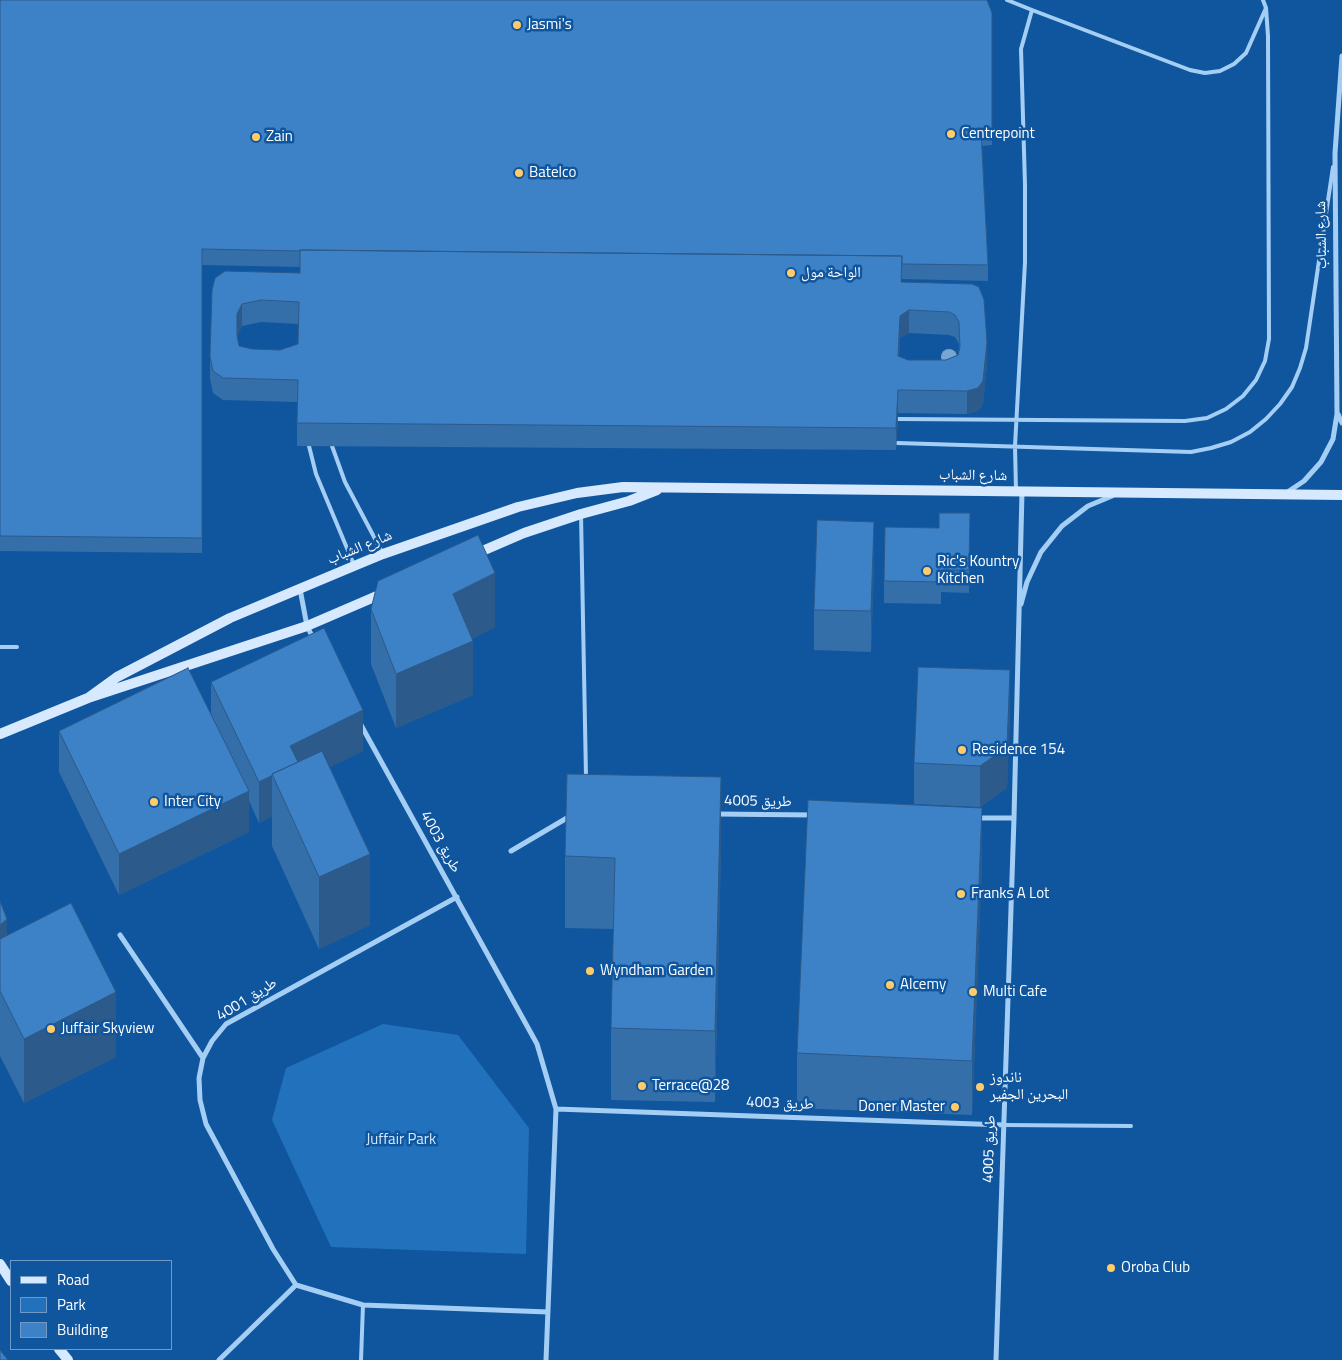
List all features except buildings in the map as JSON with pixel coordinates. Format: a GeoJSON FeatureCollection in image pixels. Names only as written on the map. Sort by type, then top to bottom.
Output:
{"type":"FeatureCollection","features":[{"type":"Feature","properties":{"kind":"street","name":"شارع الشباب"},"geometry":{"type":"LineString","coordinates":[[1283,495],[1304,481],[1321,462],[1333,439],[1338,414],[1340,318],[1335,153],[1342,56]]}},
{"type":"Feature","properties":{"kind":"street","name":"شارع الشباب"},"geometry":{"type":"LineString","coordinates":[[1338,414],[1342,423]]}},
{"type":"Feature","properties":{"kind":"street","name":"شارع الشباب"},"geometry":{"type":"LineString","coordinates":[[88,698],[117,677],[230,618],[354,566],[518,507],[577,493],[623,487],[1342,496]]}},
{"type":"Feature","properties":{"kind":"street","name":"شارع الشباب"},"geometry":{"type":"LineString","coordinates":[[461,560],[524,533],[581,514],[629,501],[663,488]]}},
{"type":"Feature","properties":{"kind":"street","name":"طريق 4005"},"geometry":{"type":"LineString","coordinates":[[996,1360],[1014,818],[1019,492]]}},
{"type":"Feature","properties":{"kind":"street","name":"طريق 4005"},"geometry":{"type":"LineString","coordinates":[[1018,614],[1027,582],[1041,552],[1062,526],[1088,506],[1119,493]]}},
{"type":"Feature","properties":{"kind":"street","name":"شارع الشباب"},"geometry":{"type":"LineString","coordinates":[[0,734],[88,698],[307,626],[398,587]]}},
{"type":"Feature","properties":{"kind":"street"},"geometry":{"type":"LineString","coordinates":[[300,589],[307,626],[316,644]]}},
{"type":"Feature","properties":{"kind":"street","name":"طريق 4003"},"geometry":{"type":"LineString","coordinates":[[360,723],[537,1044],[556,1109],[546,1360]]}},
{"type":"Feature","properties":{"kind":"street"},"geometry":{"type":"LineString","coordinates":[[511,851],[570,816],[578,814]]}},
{"type":"Feature","properties":{"kind":"street","name":"طريق 4005"},"geometry":{"type":"LineString","coordinates":[[706,814],[825,815]]}},
{"type":"Feature","properties":{"kind":"street"},"geometry":{"type":"LineString","coordinates":[[974,818],[1014,818]]}},
{"type":"Feature","properties":{"kind":"street","name":"طريق 4001"},"geometry":{"type":"LineString","coordinates":[[296,1285],[273,1249],[206,1124],[200,1100],[199,1078],[203,1058],[212,1041],[226,1024],[457,898]]}},
{"type":"Feature","properties":{"kind":"street"},"geometry":{"type":"LineString","coordinates":[[120,935],[203,1058]]}},
{"type":"Feature","properties":{"kind":"street","name":"طريق 4003"},"geometry":{"type":"LineString","coordinates":[[556,1109],[1004,1125]]}},
{"type":"Feature","properties":{"kind":"street"},"geometry":{"type":"LineString","coordinates":[[0,1264],[10,1279]]}},
{"type":"Feature","properties":{"kind":"street"},"geometry":{"type":"LineString","coordinates":[[219,1360],[296,1285],[363,1305],[548,1312]]}},
{"type":"Feature","properties":{"kind":"street"},"geometry":{"type":"LineString","coordinates":[[60,1350],[68,1360]]}},
{"type":"Feature","properties":{"kind":"lane"},"geometry":{"type":"LineString","coordinates":[[1006,0],[1190,70],[1205,73],[1220,71],[1234,64],[1246,53],[1266,8]]}},
{"type":"Feature","properties":{"kind":"lane"},"geometry":{"type":"LineString","coordinates":[[898,420],[1185,421],[1206,418],[1226,409],[1243,396],[1256,380],[1265,361],[1269,339],[1268,36],[1266,8],[1263,0]]}},
{"type":"Feature","properties":{"kind":"lane"},"geometry":{"type":"LineString","coordinates":[[1019,492],[1015,446],[1025,262],[1021,49],[1032,10]]}},
{"type":"Feature","properties":{"kind":"lane"},"geometry":{"type":"LineString","coordinates":[[897,443],[1191,452],[1231,442],[1250,432],[1266,420],[1280,404],[1292,387],[1300,368],[1306,348],[1335,153]]}},
{"type":"Feature","properties":{"kind":"lane"},"geometry":{"type":"LineString","coordinates":[[309,446],[316,474],[354,566]]}},
{"type":"Feature","properties":{"kind":"lane"},"geometry":{"type":"LineString","coordinates":[[332,446],[345,482],[383,554]]}},
{"type":"Feature","properties":{"kind":"lane"},"geometry":{"type":"LineString","coordinates":[[581,514],[586,782]]}},
{"type":"Feature","properties":{"kind":"lane"},"geometry":{"type":"LineString","coordinates":[[0,647],[18,647]]}},
{"type":"Feature","properties":{"kind":"lane"},"geometry":{"type":"LineString","coordinates":[[1004,1125],[1131,1126]]}},
{"type":"Feature","properties":{"kind":"lane"},"geometry":{"type":"LineString","coordinates":[[361,1360],[363,1305]]}},
{"type":"Feature","properties":{"kind":"green space","name":"Juffair Park"},"geometry":{"type":"Polygon","coordinates":[[[383,1024],[458,1035],[529,1128],[526,1254],[331,1247],[272,1120],[286,1068],[383,1024]]]}},
{"type":"Feature","properties":{"kind":"place","name":"Jasmi's"},"geometry":{"type":"Point","coordinates":[517,25]}},
{"type":"Feature","properties":{"kind":"place","name":"Centrepoint"},"geometry":{"type":"Point","coordinates":[951,134]}},
{"type":"Feature","properties":{"kind":"place","name":"Zain"},"geometry":{"type":"Point","coordinates":[256,137]}},
{"type":"Feature","properties":{"kind":"place","name":"Batelco"},"geometry":{"type":"Point","coordinates":[519,173]}},
{"type":"Feature","properties":{"kind":"place","name":"الواحة مول"},"geometry":{"type":"Point","coordinates":[791,273]}},
{"type":"Feature","properties":{"kind":"place","name":"Ric's Kountry Kitchen"},"geometry":{"type":"Point","coordinates":[927,571]}},
{"type":"Feature","properties":{"kind":"place","name":"Residence 154"},"geometry":{"type":"Point","coordinates":[962,750]}},
{"type":"Feature","properties":{"kind":"place","name":"Inter City"},"geometry":{"type":"Point","coordinates":[154,802]}},
{"type":"Feature","properties":{"kind":"place","name":"Franks A Lot"},"geometry":{"type":"Point","coordinates":[961,894]}},
{"type":"Feature","properties":{"kind":"place","name":"Wyndham Garden"},"geometry":{"type":"Point","coordinates":[590,971]}},
{"type":"Feature","properties":{"kind":"place","name":"Alcemy"},"geometry":{"type":"Point","coordinates":[890,985]}},
{"type":"Feature","properties":{"kind":"place","name":"Multi Cafe"},"geometry":{"type":"Point","coordinates":[973,992]}},
{"type":"Feature","properties":{"kind":"place","name":"Juffair Skyview"},"geometry":{"type":"Point","coordinates":[51,1029]}},
{"type":"Feature","properties":{"kind":"place","name":"Terrace@28"},"geometry":{"type":"Point","coordinates":[642,1086]}},
{"type":"Feature","properties":{"kind":"place","name":"ناندوز البحرين الجفير"},"geometry":{"type":"Point","coordinates":[980,1087]}},
{"type":"Feature","properties":{"kind":"place","name":"Doner Master"},"geometry":{"type":"Point","coordinates":[955,1107]}},
{"type":"Feature","properties":{"kind":"place","name":"Oroba Club"},"geometry":{"type":"Point","coordinates":[1111,1268]}}]}
